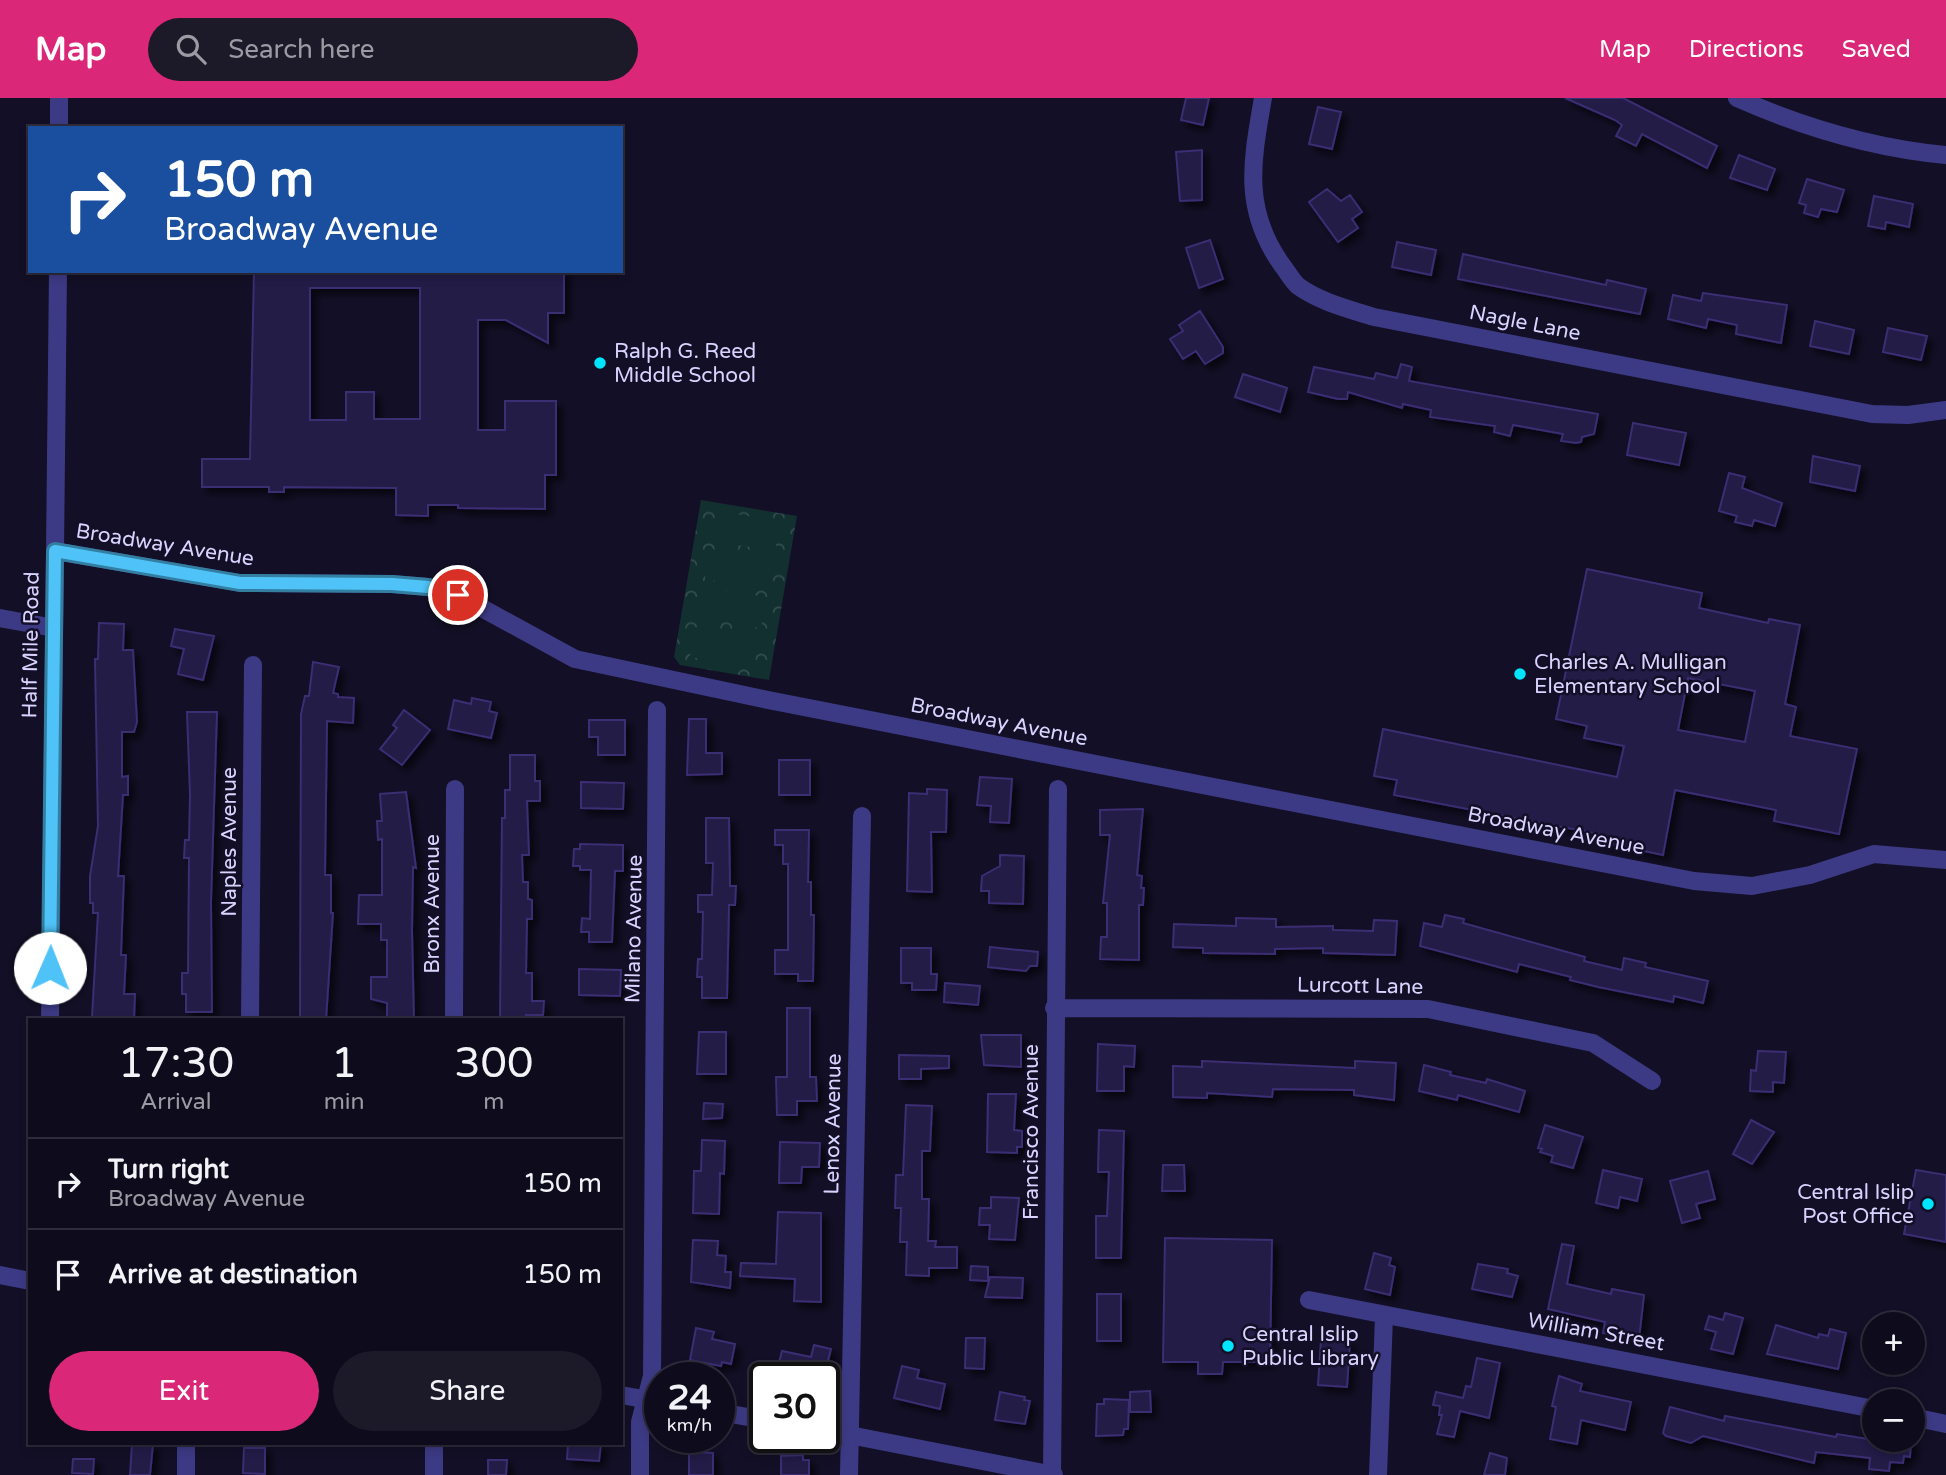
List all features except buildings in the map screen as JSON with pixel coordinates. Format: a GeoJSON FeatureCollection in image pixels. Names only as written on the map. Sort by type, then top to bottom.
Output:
{"type":"FeatureCollection","features":[{"type":"Feature","properties":{"kind":"street"},"geometry":{"type":"LineString","coordinates":[[58,98],[59,126]]}},
{"type":"Feature","properties":{"kind":"street","name":"Nagle Lane"},"geometry":{"type":"LineString","coordinates":[[1263,98],[1251,178],[1256,214],[1269,247],[1297,285],[1337,306],[1374,317],[1872,414],[1908,415],[1946,410]]}},
{"type":"Feature","properties":{"kind":"street"},"geometry":{"type":"LineString","coordinates":[[1737,98],[1786,119],[1837,136],[1906,151],[1946,155]]}},
{"type":"Feature","properties":{"kind":"street","name":"Half Mile Road"},"geometry":{"type":"LineString","coordinates":[[50,1018],[58,273]]}},
{"type":"Feature","properties":{"kind":"street","name":"Broadway Avenue"},"geometry":{"type":"LineString","coordinates":[[55,551],[240,583],[392,584],[428,587],[458,595],[575,659],[768,700],[1694,881],[1752,886],[1810,875],[1874,854],[1946,860]]}},
{"type":"Feature","properties":{"kind":"street"},"geometry":{"type":"LineString","coordinates":[[0,618],[54,628]]}},
{"type":"Feature","properties":{"kind":"street","name":"Naples Avenue"},"geometry":{"type":"LineString","coordinates":[[250,1018],[253,665]]}},
{"type":"Feature","properties":{"kind":"street","name":"Milano Avenue"},"geometry":{"type":"LineString","coordinates":[[652,1362],[657,710]]}},
{"type":"Feature","properties":{"kind":"street","name":"Bronx Avenue"},"geometry":{"type":"LineString","coordinates":[[454,1018],[455,789]]}},
{"type":"Feature","properties":{"kind":"street","name":"Francisco Avenue"},"geometry":{"type":"LineString","coordinates":[[1053,1475],[1054,1008],[1058,789]]}},
{"type":"Feature","properties":{"kind":"street","name":"Lenox Avenue"},"geometry":{"type":"LineString","coordinates":[[849,1475],[862,816]]}},
{"type":"Feature","properties":{"kind":"street","name":"Lurcott Lane"},"geometry":{"type":"LineString","coordinates":[[1054,1008],[1428,1009],[1593,1043],[1652,1081]]}},
{"type":"Feature","properties":{"kind":"street"},"geometry":{"type":"LineString","coordinates":[[0,1275],[28,1281]]}},
{"type":"Feature","properties":{"kind":"street","name":"William Street"},"geometry":{"type":"LineString","coordinates":[[1309,1300],[1384,1317],[1862,1407]]}},
{"type":"Feature","properties":{"kind":"street"},"geometry":{"type":"LineString","coordinates":[[1378,1475],[1384,1317]]}},
{"type":"Feature","properties":{"kind":"street"},"geometry":{"type":"LineString","coordinates":[[623,1395],[644,1399]]}},
{"type":"Feature","properties":{"kind":"street","name":"Milano Avenue"},"geometry":{"type":"LineString","coordinates":[[640,1475],[640,1422],[644,1416]]}},
{"type":"Feature","properties":{"kind":"street"},"geometry":{"type":"LineString","coordinates":[[1925,1420],[1946,1424]]}},
{"type":"Feature","properties":{"kind":"street"},"geometry":{"type":"LineString","coordinates":[[840,1433],[1053,1475]]}},
{"type":"Feature","properties":{"kind":"street"},"geometry":{"type":"LineString","coordinates":[[186,1445],[186,1475]]}},
{"type":"Feature","properties":{"kind":"street"},"geometry":{"type":"LineString","coordinates":[[434,1445],[434,1475]]}},
{"type":"Feature","properties":{"kind":"green space"},"geometry":{"type":"Polygon","coordinates":[[[701,500],[797,516],[769,680],[680,665],[674,657],[701,500]]]}},
{"type":"Feature","properties":{"kind":"green space"},"geometry":{"type":"Polygon","coordinates":[[[716,511],[780,521],[775,551],[712,541],[716,511]]]}},
{"type":"Feature","properties":{"kind":"green space"},"geometry":{"type":"Polygon","coordinates":[[[710,549],[773,560],[768,590],[705,579],[710,549]]]}},
{"type":"Feature","properties":{"kind":"green space"},"geometry":{"type":"Polygon","coordinates":[[[702,587],[766,597],[761,628],[697,617],[702,587]]]}},
{"type":"Feature","properties":{"kind":"green space"},"geometry":{"type":"Polygon","coordinates":[[[695,627],[759,637],[754,667],[690,657],[695,627]]]}},
{"type":"Feature","properties":{"kind":"place","name":"Ralph G. Reed Middle School"},"geometry":{"type":"Point","coordinates":[600,363]}},
{"type":"Feature","properties":{"kind":"place","name":"Charles A. Mulligan Elementary School"},"geometry":{"type":"Point","coordinates":[1520,674]}},
{"type":"Feature","properties":{"kind":"place","name":"Central Islip Post Office"},"geometry":{"type":"Point","coordinates":[1928,1204]}},
{"type":"Feature","properties":{"kind":"place","name":"Central Islip Public Library"},"geometry":{"type":"Point","coordinates":[1228,1346]}},
{"type":"Feature","properties":{"kind":"route"},"geometry":{"type":"LineString","coordinates":[[50,968],[55,551],[240,583],[392,584],[428,587],[458,595]]}}]}
